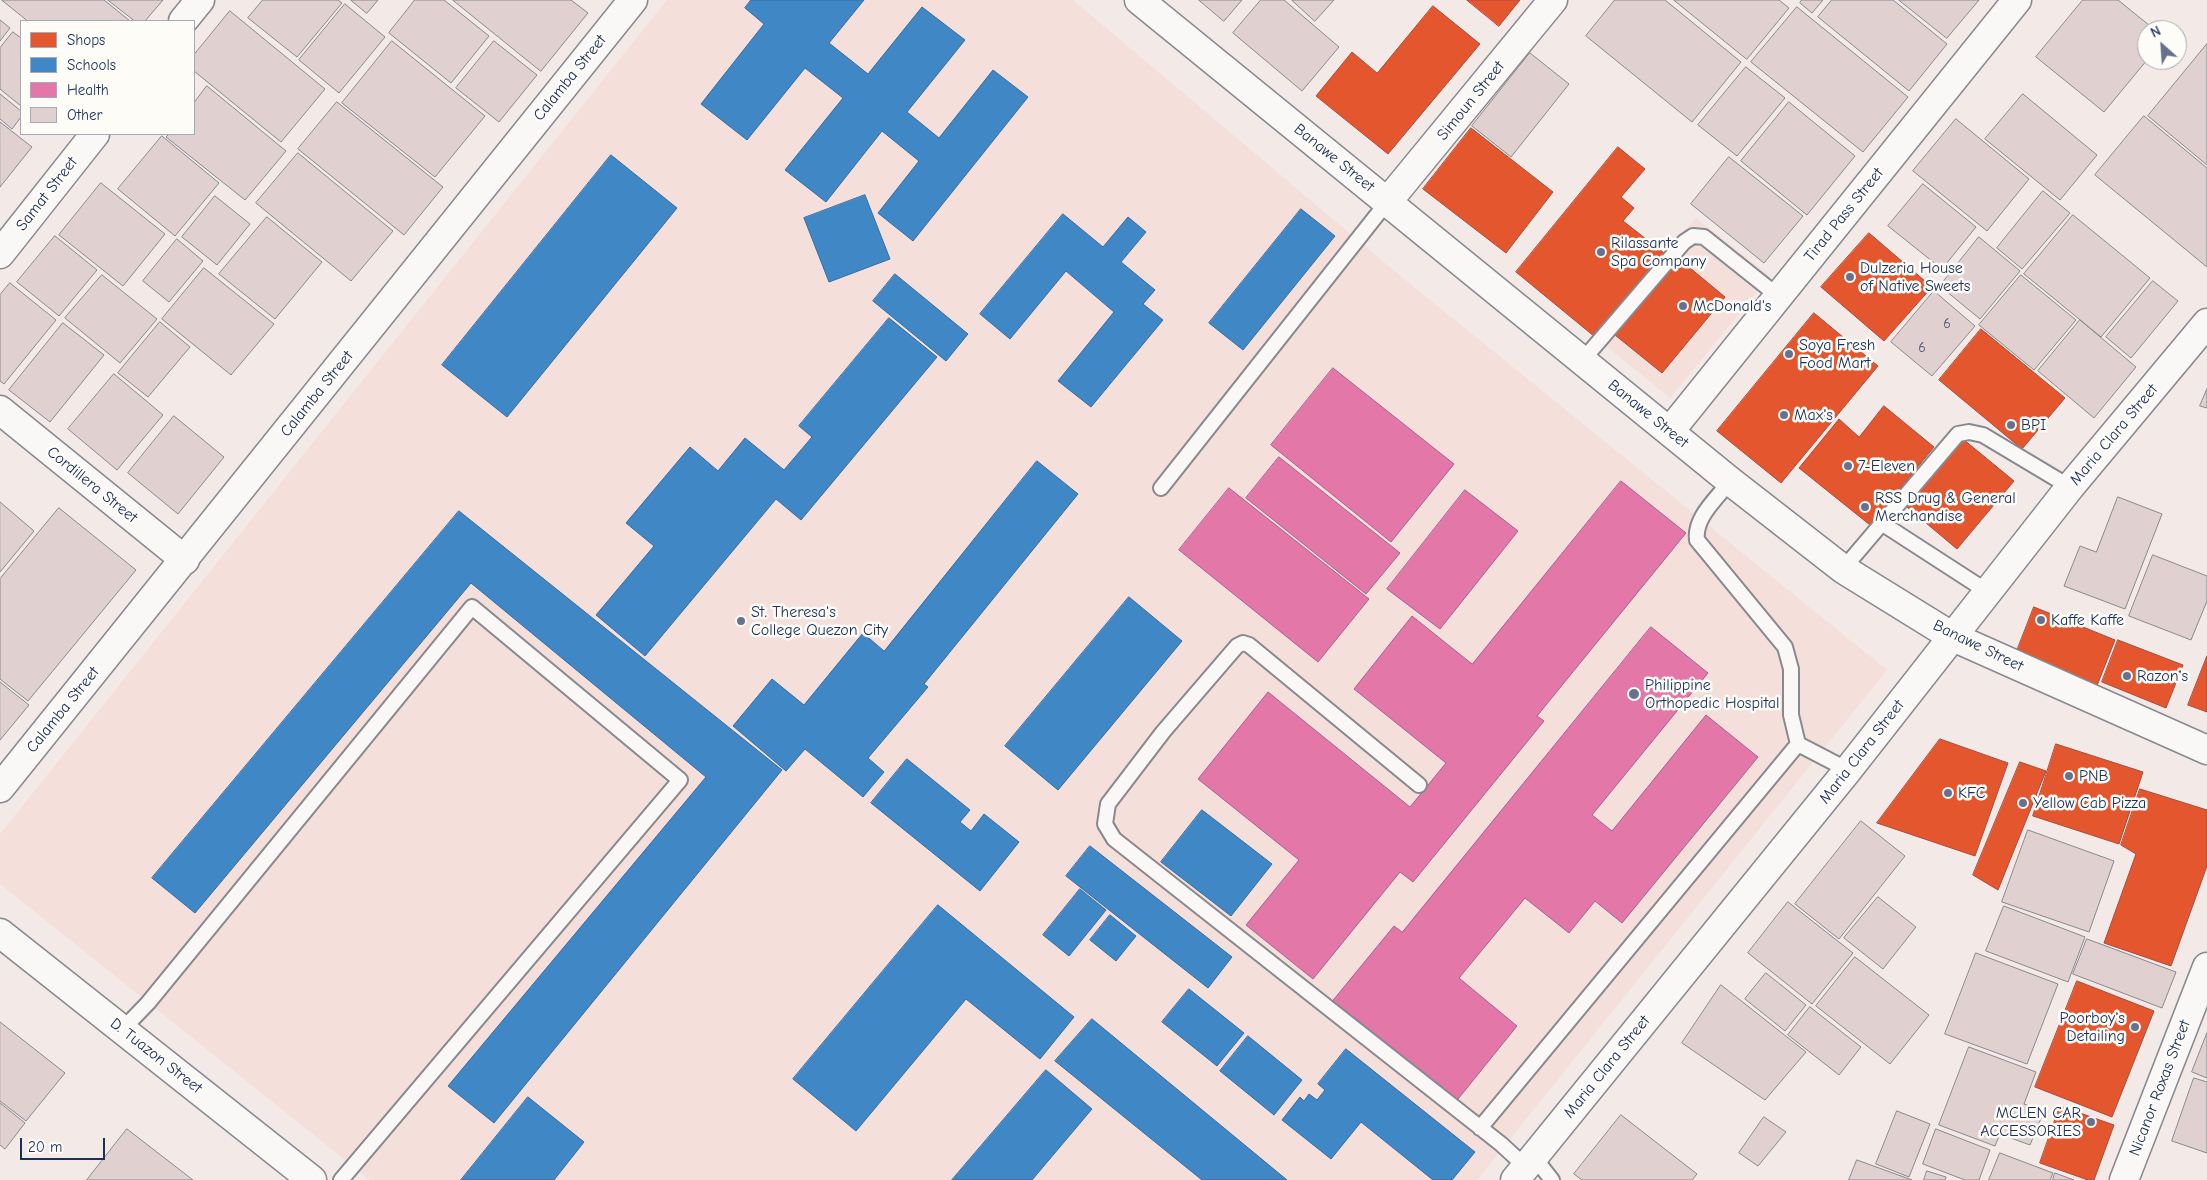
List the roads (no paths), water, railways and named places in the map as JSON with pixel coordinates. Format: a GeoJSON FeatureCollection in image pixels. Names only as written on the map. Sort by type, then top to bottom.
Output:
{"type":"FeatureCollection","features":[{"type":"Feature","properties":{"kind":"street"},"geometry":{"type":"LineString","coordinates":[[185,20],[200,0]]}},
{"type":"Feature","properties":{"kind":"street","name":"Calamba Street"},"geometry":{"type":"LineString","coordinates":[[0,788],[633,0]]}},
{"type":"Feature","properties":{"kind":"street","name":"Banawe Street"},"geometry":{"type":"LineString","coordinates":[[1138,0],[1388,201],[1730,481],[1843,569],[1953,637],[2207,750]]}},
{"type":"Feature","properties":{"kind":"street","name":"Simoun Street"},"geometry":{"type":"LineString","coordinates":[[1388,201],[1553,0]]}},
{"type":"Feature","properties":{"kind":"street","name":"Tirad Pass Street"},"geometry":{"type":"LineString","coordinates":[[1670,431],[2018,0]]}},
{"type":"Feature","properties":{"kind":"street","name":"Samat Street"},"geometry":{"type":"LineString","coordinates":[[0,254],[94,135]]}},
{"type":"Feature","properties":{"kind":"street","name":"Maria Clara Street"},"geometry":{"type":"LineString","coordinates":[[1525,1168],[1848,770],[2070,487],[2207,323]]}},
{"type":"Feature","properties":{"kind":"street","name":"Cordillera Street"},"geometry":{"type":"LineString","coordinates":[[0,410],[185,560]]}},
{"type":"Feature","properties":{"kind":"street","name":"D. Tuazon Street"},"geometry":{"type":"LineString","coordinates":[[0,933],[312,1180]]}},
{"type":"Feature","properties":{"kind":"street","name":"Nicanor Roxas Street"},"geometry":{"type":"LineString","coordinates":[[2124,1180],[2207,968]]}},
{"type":"Feature","properties":{"kind":"lane"},"geometry":{"type":"LineString","coordinates":[[1161,488],[1388,201]]}},
{"type":"Feature","properties":{"kind":"lane"},"geometry":{"type":"LineString","coordinates":[[1582,361],[1684,242],[1693,236],[1704,237],[1778,296]]}},
{"type":"Feature","properties":{"kind":"lane"},"geometry":{"type":"LineString","coordinates":[[1843,569],[1958,434],[1969,432],[1983,436],[2070,487]]}},
{"type":"Feature","properties":{"kind":"lane"},"geometry":{"type":"LineString","coordinates":[[1730,481],[1701,517],[1696,532],[1697,540],[1785,647],[1791,669],[1791,715],[1798,744],[1848,770]]}},
{"type":"Feature","properties":{"kind":"lane"},"geometry":{"type":"LineString","coordinates":[[1883,524],[1988,592]]}},
{"type":"Feature","properties":{"kind":"lane"},"geometry":{"type":"LineString","coordinates":[[122,1030],[148,1003],[472,607],[680,780],[341,1180]]}},
{"type":"Feature","properties":{"kind":"lane"},"geometry":{"type":"LineString","coordinates":[[1419,785],[1248,645],[1243,643],[1237,646],[1163,732],[1108,804],[1105,824],[1114,839],[1480,1128],[1525,1168],[1552,1180]]}},
{"type":"Feature","properties":{"kind":"lane"},"geometry":{"type":"LineString","coordinates":[[1480,1128],[1798,744]]}},
{"type":"Feature","properties":{"kind":"place","name":"Rilassante Spa Company"},"geometry":{"type":"Point","coordinates":[1601,252]}},
{"type":"Feature","properties":{"kind":"place","name":"Dulzeria House of Native Sweets"},"geometry":{"type":"Point","coordinates":[1850,277]}},
{"type":"Feature","properties":{"kind":"place","name":"McDonald's"},"geometry":{"type":"Point","coordinates":[1683,306]}},
{"type":"Feature","properties":{"kind":"place","name":"Soya Fresh Food Mart"},"geometry":{"type":"Point","coordinates":[1789,354]}},
{"type":"Feature","properties":{"kind":"place","name":"Max's"},"geometry":{"type":"Point","coordinates":[1784,415]}},
{"type":"Feature","properties":{"kind":"place","name":"BPI"},"geometry":{"type":"Point","coordinates":[2011,425]}},
{"type":"Feature","properties":{"kind":"place","name":"7-Eleven"},"geometry":{"type":"Point","coordinates":[1848,466]}},
{"type":"Feature","properties":{"kind":"place","name":"RSS Drug & General Merchandise"},"geometry":{"type":"Point","coordinates":[1865,507]}},
{"type":"Feature","properties":{"kind":"place","name":"Kaffe Kaffe"},"geometry":{"type":"Point","coordinates":[2041,620]}},
{"type":"Feature","properties":{"kind":"place","name":"St. Theresa's College Quezon City"},"geometry":{"type":"Point","coordinates":[741,621]}},
{"type":"Feature","properties":{"kind":"place","name":"Razon's"},"geometry":{"type":"Point","coordinates":[2127,676]}},
{"type":"Feature","properties":{"kind":"place","name":"Philippine Orthopedic Hospital"},"geometry":{"type":"Point","coordinates":[1634,694]}},
{"type":"Feature","properties":{"kind":"place","name":"PNB"},"geometry":{"type":"Point","coordinates":[2069,776]}},
{"type":"Feature","properties":{"kind":"place","name":"KFC"},"geometry":{"type":"Point","coordinates":[1948,793]}},
{"type":"Feature","properties":{"kind":"place","name":"Yellow Cab Pizza"},"geometry":{"type":"Point","coordinates":[2023,803]}},
{"type":"Feature","properties":{"kind":"place","name":"Poorboy's Detailing"},"geometry":{"type":"Point","coordinates":[2135,1027]}},
{"type":"Feature","properties":{"kind":"place","name":"MCLEN CAR ACCESSORIES"},"geometry":{"type":"Point","coordinates":[2091,1122]}}]}
